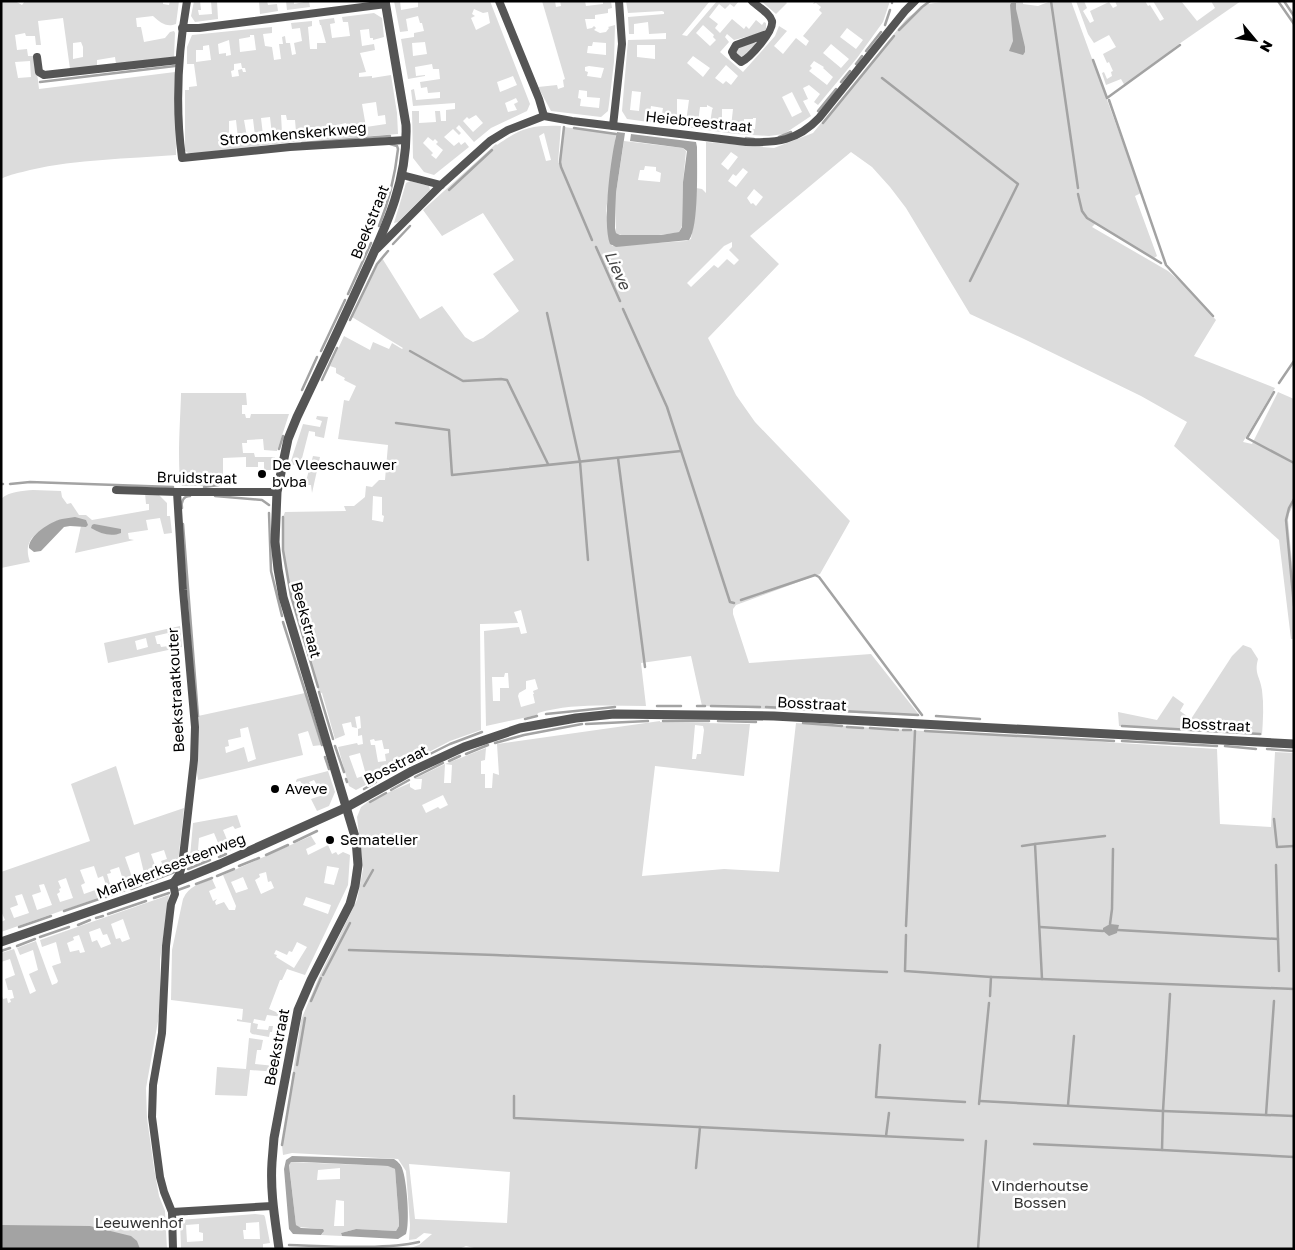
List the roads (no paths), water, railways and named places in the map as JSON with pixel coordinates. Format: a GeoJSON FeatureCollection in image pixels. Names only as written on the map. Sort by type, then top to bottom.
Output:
{"type":"FeatureCollection","features":[{"type":"Feature","properties":{"kind":"street"},"geometry":{"type":"LineString","coordinates":[[37,57],[39,72],[44,75],[179,60],[187,1]]}},
{"type":"Feature","properties":{"kind":"street"},"geometry":{"type":"LineString","coordinates":[[499,1],[539,99],[544,116]]}},
{"type":"Feature","properties":{"kind":"street"},"geometry":{"type":"LineString","coordinates":[[613,126],[621,53],[619,1]]}},
{"type":"Feature","properties":{"kind":"street"},"geometry":{"type":"LineString","coordinates":[[752,1],[771,19],[772,25],[767,34]]}},
{"type":"Feature","properties":{"kind":"street"},"geometry":{"type":"LineString","coordinates":[[904,1],[905,11]]}},
{"type":"Feature","properties":{"kind":"street","name":"Heiebreestraat"},"geometry":{"type":"LineString","coordinates":[[374,252],[441,185],[490,141],[508,130],[544,116],[746,142],[772,143],[796,136],[811,127],[915,1]]}},
{"type":"Feature","properties":{"kind":"street"},"geometry":{"type":"LineString","coordinates":[[182,28],[199,28],[386,2]]}},
{"type":"Feature","properties":{"kind":"street","name":"Beekstraat"},"geometry":{"type":"LineString","coordinates":[[279,1249],[270,1184],[274,1138],[295,1019],[311,980],[350,904],[358,866],[356,840],[347,807],[283,597],[275,542],[277,492],[288,439],[392,211],[402,175],[406,140],[404,109],[386,2]]}},
{"type":"Feature","properties":{"kind":"street","name":"Stroomkenskerkweg"},"geometry":{"type":"LineString","coordinates":[[179,60],[182,158],[314,145],[406,140]]}},
{"type":"Feature","properties":{"kind":"street"},"geometry":{"type":"LineString","coordinates":[[402,175],[441,185]]}},
{"type":"Feature","properties":{"kind":"street","name":"Bruidstraat"},"geometry":{"type":"LineString","coordinates":[[116,490],[277,492]]}},
{"type":"Feature","properties":{"kind":"street","name":"Beekstraatkouter"},"geometry":{"type":"LineString","coordinates":[[173,882],[180,873],[182,866],[194,760],[195,727],[176,492]]}},
{"type":"Feature","properties":{"kind":"street","name":"Bosstraat"},"geometry":{"type":"LineString","coordinates":[[347,807],[412,771],[486,739],[520,728],[576,718],[614,714],[783,716],[1294,744]]}},
{"type":"Feature","properties":{"kind":"street","name":"Mariakerksesteenweg"},"geometry":{"type":"LineString","coordinates":[[1,942],[173,882],[229,860],[347,807]]}},
{"type":"Feature","properties":{"kind":"street"},"geometry":{"type":"LineString","coordinates":[[173,882],[175,894],[171,904],[166,946],[162,1033],[153,1085],[152,1118],[160,1177],[172,1212],[173,1249]]}},
{"type":"Feature","properties":{"kind":"street"},"geometry":{"type":"LineString","coordinates":[[172,1212],[272,1206]]}},
{"type":"Feature","properties":{"kind":"waterway"},"geometry":{"type":"LineString","coordinates":[[899,30],[930,1]]}},
{"type":"Feature","properties":{"kind":"waterway"},"geometry":{"type":"LineString","coordinates":[[1013,1],[1044,1]]}},
{"type":"Feature","properties":{"kind":"waterway"},"geometry":{"type":"LineString","coordinates":[[1051,1],[1078,188]]}},
{"type":"Feature","properties":{"kind":"waterway"},"geometry":{"type":"LineString","coordinates":[[1278,1],[1294,24]]}},
{"type":"Feature","properties":{"kind":"waterway"},"geometry":{"type":"LineString","coordinates":[[1284,1],[1294,16]]}},
{"type":"Feature","properties":{"kind":"waterway"},"geometry":{"type":"LineString","coordinates":[[885,25],[890,10]]}},
{"type":"Feature","properties":{"kind":"waterway"},"geometry":{"type":"LineString","coordinates":[[866,51],[881,32]]}},
{"type":"Feature","properties":{"kind":"waterway"},"geometry":{"type":"LineString","coordinates":[[823,123],[894,36]]}},
{"type":"Feature","properties":{"kind":"waterway"},"geometry":{"type":"LineString","coordinates":[[1093,60],[1107,98],[1180,45]]}},
{"type":"Feature","properties":{"kind":"waterway"},"geometry":{"type":"LineString","coordinates":[[856,64],[862,56]]}},
{"type":"Feature","properties":{"kind":"waterway"},"geometry":{"type":"LineString","coordinates":[[40,82],[175,66]]}},
{"type":"Feature","properties":{"kind":"waterway"},"geometry":{"type":"LineString","coordinates":[[841,82],[850,71]]}},
{"type":"Feature","properties":{"kind":"waterway"},"geometry":{"type":"LineString","coordinates":[[882,78],[1018,184],[970,281]]}},
{"type":"Feature","properties":{"kind":"waterway"},"geometry":{"type":"LineString","coordinates":[[818,111],[836,89]]}},
{"type":"Feature","properties":{"kind":"waterway"},"geometry":{"type":"LineString","coordinates":[[1109,100],[1166,265],[1213,316]]}},
{"type":"Feature","properties":{"kind":"waterway"},"geometry":{"type":"LineString","coordinates":[[564,127],[561,167],[592,240]]}},
{"type":"Feature","properties":{"kind":"waterway"},"geometry":{"type":"LineString","coordinates":[[574,128],[616,134]]}},
{"type":"Feature","properties":{"kind":"waterway"},"geometry":{"type":"LineString","coordinates":[[779,137],[791,132]]}},
{"type":"Feature","properties":{"kind":"waterway"},"geometry":{"type":"LineString","coordinates":[[302,143],[390,136]]}},
{"type":"Feature","properties":{"kind":"waterway"},"geometry":{"type":"LineString","coordinates":[[746,138],[754,139]]}},
{"type":"Feature","properties":{"kind":"waterway"},"geometry":{"type":"LineString","coordinates":[[379,226],[389,198],[397,159],[397,146],[390,144]]}},
{"type":"Feature","properties":{"kind":"waterway"},"geometry":{"type":"LineString","coordinates":[[449,190],[492,150]]}},
{"type":"Feature","properties":{"kind":"waterway"},"geometry":{"type":"LineString","coordinates":[[1078,194],[1082,211],[1087,218],[1161,263]]}},
{"type":"Feature","properties":{"kind":"waterway"},"geometry":{"type":"LineString","coordinates":[[393,244],[410,226]]}},
{"type":"Feature","properties":{"kind":"waterway"},"geometry":{"type":"LineString","coordinates":[[348,294],[371,243]]}},
{"type":"Feature","properties":{"kind":"waterway","name":"Lieve"},"geometry":{"type":"LineString","coordinates":[[596,247],[620,301]]}},
{"type":"Feature","properties":{"kind":"waterway"},"geometry":{"type":"LineString","coordinates":[[350,320],[377,264],[388,251]]}},
{"type":"Feature","properties":{"kind":"waterway"},"geometry":{"type":"LineString","coordinates":[[321,351],[345,300]]}},
{"type":"Feature","properties":{"kind":"waterway"},"geometry":{"type":"LineString","coordinates":[[623,309],[667,407],[730,602],[734,603]]}},
{"type":"Feature","properties":{"kind":"waterway"},"geometry":{"type":"LineString","coordinates":[[547,313],[580,462],[588,560]]}},
{"type":"Feature","properties":{"kind":"waterway"},"geometry":{"type":"LineString","coordinates":[[322,380],[337,348]]}},
{"type":"Feature","properties":{"kind":"waterway"},"geometry":{"type":"LineString","coordinates":[[410,351],[463,381],[507,380],[548,464]]}},
{"type":"Feature","properties":{"kind":"waterway"},"geometry":{"type":"LineString","coordinates":[[302,390],[317,357]]}},
{"type":"Feature","properties":{"kind":"waterway"},"geometry":{"type":"LineString","coordinates":[[1279,383],[1294,361]]}},
{"type":"Feature","properties":{"kind":"waterway"},"geometry":{"type":"LineString","coordinates":[[1274,392],[1247,438],[1294,463]]}},
{"type":"Feature","properties":{"kind":"waterway"},"geometry":{"type":"LineString","coordinates":[[396,423],[449,430],[452,475],[681,451]]}},
{"type":"Feature","properties":{"kind":"waterway"},"geometry":{"type":"LineString","coordinates":[[279,449],[283,436]]}},
{"type":"Feature","properties":{"kind":"waterway"},"geometry":{"type":"LineString","coordinates":[[618,458],[645,667]]}},
{"type":"Feature","properties":{"kind":"waterway"},"geometry":{"type":"LineString","coordinates":[[10,484],[30,482],[173,487]]}},
{"type":"Feature","properties":{"kind":"waterway"},"geometry":{"type":"LineString","coordinates":[[204,487],[219,485]]}},
{"type":"Feature","properties":{"kind":"waterway"},"geometry":{"type":"LineString","coordinates":[[182,508],[183,500],[190,496]]}},
{"type":"Feature","properties":{"kind":"waterway"},"geometry":{"type":"LineString","coordinates":[[215,496],[262,500],[269,505]]}},
{"type":"Feature","properties":{"kind":"waterway"},"geometry":{"type":"LineString","coordinates":[[1294,499],[1286,520],[1294,606]]}},
{"type":"Feature","properties":{"kind":"waterway"},"geometry":{"type":"LineString","coordinates":[[269,513],[271,571],[282,616]]}},
{"type":"Feature","properties":{"kind":"waterway"},"geometry":{"type":"LineString","coordinates":[[283,517],[283,550],[291,596],[318,687]]}},
{"type":"Feature","properties":{"kind":"waterway"},"geometry":{"type":"LineString","coordinates":[[183,524],[198,716]]}},
{"type":"Feature","properties":{"kind":"waterway"},"geometry":{"type":"LineString","coordinates":[[741,600],[815,575],[819,577],[922,715]]}},
{"type":"Feature","properties":{"kind":"waterway"},"geometry":{"type":"LineString","coordinates":[[283,622],[322,745]]}},
{"type":"Feature","properties":{"kind":"waterway"},"geometry":{"type":"LineString","coordinates":[[319,692],[333,739]]}},
{"type":"Feature","properties":{"kind":"waterway"},"geometry":{"type":"LineString","coordinates":[[657,706],[681,706]]}},
{"type":"Feature","properties":{"kind":"waterway"},"geometry":{"type":"LineString","coordinates":[[697,706],[705,706]]}},
{"type":"Feature","properties":{"kind":"waterway"},"geometry":{"type":"LineString","coordinates":[[711,706],[760,707]]}},
{"type":"Feature","properties":{"kind":"waterway"},"geometry":{"type":"LineString","coordinates":[[546,714],[615,707]]}},
{"type":"Feature","properties":{"kind":"waterway"},"geometry":{"type":"LineString","coordinates":[[766,707],[918,715]]}},
{"type":"Feature","properties":{"kind":"waterway"},"geometry":{"type":"LineString","coordinates":[[525,719],[537,716]]}},
{"type":"Feature","properties":{"kind":"waterway"},"geometry":{"type":"LineString","coordinates":[[936,716],[980,719]]}},
{"type":"Feature","properties":{"kind":"waterway"},"geometry":{"type":"LineString","coordinates":[[586,724],[648,721]]}},
{"type":"Feature","properties":{"kind":"waterway"},"geometry":{"type":"LineString","coordinates":[[663,721],[709,721]]}},
{"type":"Feature","properties":{"kind":"waterway"},"geometry":{"type":"LineString","coordinates":[[718,721],[756,722]]}},
{"type":"Feature","properties":{"kind":"waterway"},"geometry":{"type":"LineString","coordinates":[[803,723],[842,726]]}},
{"type":"Feature","properties":{"kind":"waterway"},"geometry":{"type":"LineString","coordinates":[[495,743],[524,735],[582,724]]}},
{"type":"Feature","properties":{"kind":"waterway"},"geometry":{"type":"LineString","coordinates":[[1122,726],[1260,734]]}},
{"type":"Feature","properties":{"kind":"waterway"},"geometry":{"type":"LineString","coordinates":[[847,727],[863,728]]}},
{"type":"Feature","properties":{"kind":"waterway"},"geometry":{"type":"LineString","coordinates":[[870,728],[898,730]]}},
{"type":"Feature","properties":{"kind":"waterway"},"geometry":{"type":"LineString","coordinates":[[903,730],[911,730]]}},
{"type":"Feature","properties":{"kind":"waterway"},"geometry":{"type":"LineString","coordinates":[[906,926],[915,731]]}},
{"type":"Feature","properties":{"kind":"waterway"},"geometry":{"type":"LineString","coordinates":[[925,731],[1114,741]]}},
{"type":"Feature","properties":{"kind":"waterway"},"geometry":{"type":"LineString","coordinates":[[424,757],[450,744],[482,732]]}},
{"type":"Feature","properties":{"kind":"waterway"},"geometry":{"type":"LineString","coordinates":[[1122,741],[1217,746]]}},
{"type":"Feature","properties":{"kind":"waterway"},"geometry":{"type":"LineString","coordinates":[[466,754],[488,745]]}},
{"type":"Feature","properties":{"kind":"waterway"},"geometry":{"type":"LineString","coordinates":[[335,746],[344,772]]}},
{"type":"Feature","properties":{"kind":"waterway"},"geometry":{"type":"LineString","coordinates":[[1225,746],[1256,749]]}},
{"type":"Feature","properties":{"kind":"waterway"},"geometry":{"type":"LineString","coordinates":[[1267,749],[1294,751]]}},
{"type":"Feature","properties":{"kind":"waterway"},"geometry":{"type":"LineString","coordinates":[[449,761],[460,756]]}},
{"type":"Feature","properties":{"kind":"waterway"},"geometry":{"type":"LineString","coordinates":[[325,757],[329,769]]}},
{"type":"Feature","properties":{"kind":"waterway"},"geometry":{"type":"LineString","coordinates":[[409,764],[419,760]]}},
{"type":"Feature","properties":{"kind":"waterway"},"geometry":{"type":"LineString","coordinates":[[415,777],[443,763]]}},
{"type":"Feature","properties":{"kind":"waterway"},"geometry":{"type":"LineString","coordinates":[[391,790],[409,780]]}},
{"type":"Feature","properties":{"kind":"waterway"},"geometry":{"type":"LineString","coordinates":[[364,789],[376,782]]}},
{"type":"Feature","properties":{"kind":"waterway"},"geometry":{"type":"LineString","coordinates":[[370,802],[386,793]]}},
{"type":"Feature","properties":{"kind":"waterway"},"geometry":{"type":"LineString","coordinates":[[1274,819],[1277,847],[1294,846]]}},
{"type":"Feature","properties":{"kind":"waterway"},"geometry":{"type":"LineString","coordinates":[[294,842],[317,831]]}},
{"type":"Feature","properties":{"kind":"waterway"},"geometry":{"type":"LineString","coordinates":[[1042,979],[1035,844],[1105,836]]}},
{"type":"Feature","properties":{"kind":"waterway"},"geometry":{"type":"LineString","coordinates":[[1022,846],[1035,844]]}},
{"type":"Feature","properties":{"kind":"waterway"},"geometry":{"type":"LineString","coordinates":[[266,855],[288,845]]}},
{"type":"Feature","properties":{"kind":"waterway"},"geometry":{"type":"LineString","coordinates":[[1110,924],[1113,849]]}},
{"type":"Feature","properties":{"kind":"waterway"},"geometry":{"type":"LineString","coordinates":[[219,857],[226,854]]}},
{"type":"Feature","properties":{"kind":"waterway"},"geometry":{"type":"LineString","coordinates":[[239,866],[259,858]]}},
{"type":"Feature","properties":{"kind":"waterway"},"geometry":{"type":"LineString","coordinates":[[188,869],[210,860]]}},
{"type":"Feature","properties":{"kind":"waterway"},"geometry":{"type":"LineString","coordinates":[[1118,930],[1278,939],[1276,865]]}},
{"type":"Feature","properties":{"kind":"waterway"},"geometry":{"type":"LineString","coordinates":[[217,876],[234,869]]}},
{"type":"Feature","properties":{"kind":"waterway"},"geometry":{"type":"LineString","coordinates":[[364,886],[373,870]]}},
{"type":"Feature","properties":{"kind":"waterway"},"geometry":{"type":"LineString","coordinates":[[146,883],[177,871]]}},
{"type":"Feature","properties":{"kind":"waterway"},"geometry":{"type":"LineString","coordinates":[[196,884],[212,878]]}},
{"type":"Feature","properties":{"kind":"waterway"},"geometry":{"type":"LineString","coordinates":[[131,889],[141,885]]}},
{"type":"Feature","properties":{"kind":"waterway"},"geometry":{"type":"LineString","coordinates":[[178,890],[189,886]]}},
{"type":"Feature","properties":{"kind":"waterway"},"geometry":{"type":"LineString","coordinates":[[106,897],[125,890]]}},
{"type":"Feature","properties":{"kind":"waterway"},"geometry":{"type":"LineString","coordinates":[[154,898],[169,893]]}},
{"type":"Feature","properties":{"kind":"waterway"},"geometry":{"type":"LineString","coordinates":[[64,911],[99,899]]}},
{"type":"Feature","properties":{"kind":"waterway"},"geometry":{"type":"LineString","coordinates":[[108,914],[146,901]]}},
{"type":"Feature","properties":{"kind":"waterway"},"geometry":{"type":"LineString","coordinates":[[19,927],[51,916]]}},
{"type":"Feature","properties":{"kind":"waterway"},"geometry":{"type":"LineString","coordinates":[[96,918],[103,916]]}},
{"type":"Feature","properties":{"kind":"waterway"},"geometry":{"type":"LineString","coordinates":[[78,925],[90,920]]}},
{"type":"Feature","properties":{"kind":"waterway"},"geometry":{"type":"LineString","coordinates":[[323,975],[350,923]]}},
{"type":"Feature","properties":{"kind":"waterway"},"geometry":{"type":"LineString","coordinates":[[40,937],[69,927]]}},
{"type":"Feature","properties":{"kind":"waterway"},"geometry":{"type":"LineString","coordinates":[[1040,927],[1103,931]]}},
{"type":"Feature","properties":{"kind":"waterway"},"geometry":{"type":"LineString","coordinates":[[906,935],[905,971],[991,977],[990,996]]}},
{"type":"Feature","properties":{"kind":"waterway"},"geometry":{"type":"LineString","coordinates":[[17,946],[35,939]]}},
{"type":"Feature","properties":{"kind":"waterway"},"geometry":{"type":"LineString","coordinates":[[1278,939],[1279,971]]}},
{"type":"Feature","properties":{"kind":"waterway"},"geometry":{"type":"LineString","coordinates":[[1,951],[10,948]]}},
{"type":"Feature","properties":{"kind":"waterway"},"geometry":{"type":"LineString","coordinates":[[349,950],[887,972]]}},
{"type":"Feature","properties":{"kind":"waterway"},"geometry":{"type":"LineString","coordinates":[[991,977],[1294,989]]}},
{"type":"Feature","properties":{"kind":"waterway"},"geometry":{"type":"LineString","coordinates":[[311,1001],[321,978]]}},
{"type":"Feature","properties":{"kind":"waterway"},"geometry":{"type":"LineString","coordinates":[[1034,1144],[1162,1150],[1170,994]]}},
{"type":"Feature","properties":{"kind":"waterway"},"geometry":{"type":"LineString","coordinates":[[1266,1115],[1274,1001]]}},
{"type":"Feature","properties":{"kind":"waterway"},"geometry":{"type":"LineString","coordinates":[[979,1104],[989,1003]]}},
{"type":"Feature","properties":{"kind":"waterway"},"geometry":{"type":"LineString","coordinates":[[297,1065],[305,1018]]}},
{"type":"Feature","properties":{"kind":"waterway"},"geometry":{"type":"LineString","coordinates":[[1068,1105],[1074,1036]]}},
{"type":"Feature","properties":{"kind":"waterway"},"geometry":{"type":"LineString","coordinates":[[880,1045],[876,1097],[965,1102]]}},
{"type":"Feature","properties":{"kind":"waterway"},"geometry":{"type":"LineString","coordinates":[[282,1145],[294,1073]]}},
{"type":"Feature","properties":{"kind":"waterway"},"geometry":{"type":"LineString","coordinates":[[514,1096],[514,1118],[963,1140]]}},
{"type":"Feature","properties":{"kind":"waterway"},"geometry":{"type":"LineString","coordinates":[[980,1101],[1294,1116]]}},
{"type":"Feature","properties":{"kind":"waterway"},"geometry":{"type":"LineString","coordinates":[[886,1136],[889,1113]]}},
{"type":"Feature","properties":{"kind":"waterway"},"geometry":{"type":"LineString","coordinates":[[696,1168],[700,1127]]}},
{"type":"Feature","properties":{"kind":"waterway"},"geometry":{"type":"LineString","coordinates":[[978,1249],[986,1141]]}},
{"type":"Feature","properties":{"kind":"waterway"},"geometry":{"type":"LineString","coordinates":[[1162,1150],[1294,1157]]}},
{"type":"Feature","properties":{"kind":"waterway"},"geometry":{"type":"LineString","coordinates":[[289,1245],[373,1247],[419,1242]]}},
{"type":"Feature","properties":{"kind":"place","name":"De Vleeschauwer bvba"},"geometry":{"type":"Point","coordinates":[262,474]}},
{"type":"Feature","properties":{"kind":"place","name":"Aveve"},"geometry":{"type":"Point","coordinates":[275,789]}},
{"type":"Feature","properties":{"kind":"place","name":"Sematelier"},"geometry":{"type":"Point","coordinates":[330,840]}},
{"type":"Feature","properties":{"kind":"park label","name":"Vinderhoutse Bossen"},"geometry":{"type":"Point","coordinates":[1040,1194]}},
{"type":"Feature","properties":{"kind":"park label","name":"Leeuwenhof"},"geometry":{"type":"Point","coordinates":[139,1223]}}]}
